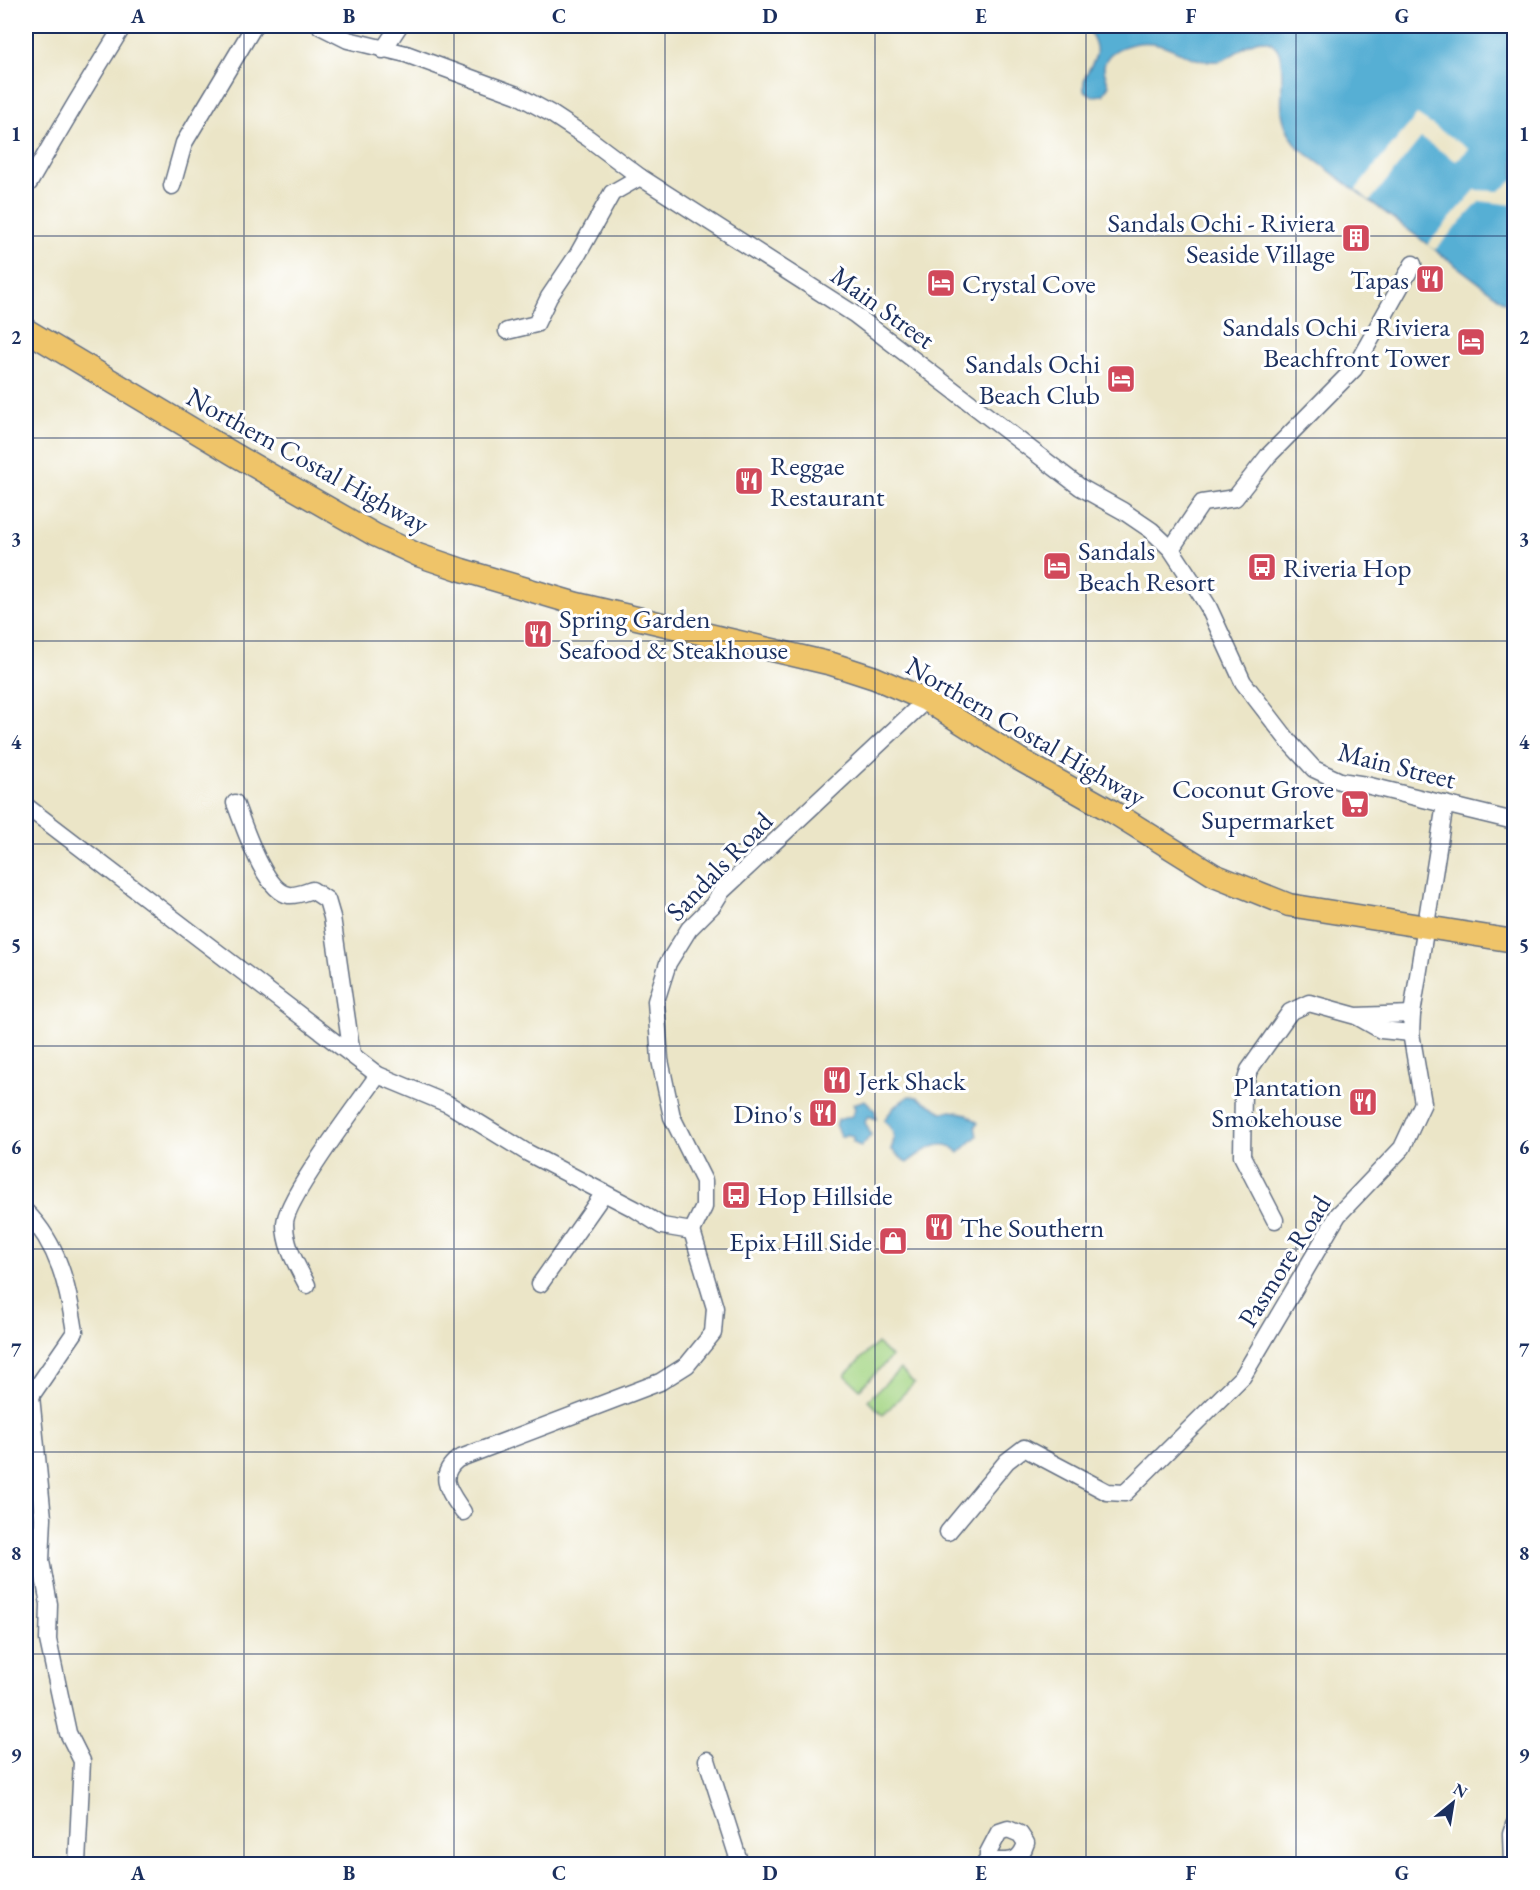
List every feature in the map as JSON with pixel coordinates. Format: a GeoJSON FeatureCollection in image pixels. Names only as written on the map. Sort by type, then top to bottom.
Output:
{"type":"FeatureCollection","features":[{"type":"Feature","properties":{"kind":"main road","name":"Northern Costal Highway"},"geometry":{"type":"LineString","coordinates":[[26,330],[237,456],[375,535],[418,555],[577,604],[832,664],[875,678],[926,700],[1019,759],[1113,812],[1214,875],[1289,905],[1515,941]]}},
{"type":"Feature","properties":{"kind":"street"},"geometry":{"type":"LineString","coordinates":[[29,183],[123,26]]}},
{"type":"Feature","properties":{"kind":"street"},"geometry":{"type":"LineString","coordinates":[[172,186],[184,143],[254,26]]}},
{"type":"Feature","properties":{"kind":"street","name":"Main Street"},"geometry":{"type":"LineString","coordinates":[[320,26],[348,40],[406,54],[517,95],[550,113],[640,177],[854,314],[1080,487],[1123,510],[1151,530],[1171,549],[1208,606],[1243,682],[1290,743],[1314,769],[1340,781],[1515,821]]}},
{"type":"Feature","properties":{"kind":"street"},"geometry":{"type":"LineString","coordinates":[[383,50],[399,26]]}},
{"type":"Feature","properties":{"kind":"street"},"geometry":{"type":"LineString","coordinates":[[507,332],[536,324],[549,297],[578,254],[612,193],[640,177]]}},
{"type":"Feature","properties":{"kind":"street"},"geometry":{"type":"LineString","coordinates":[[1171,549],[1202,503],[1235,498],[1268,456],[1354,369],[1413,264]]}},
{"type":"Feature","properties":{"kind":"street","name":"Sandals Road"},"geometry":{"type":"LineString","coordinates":[[692,1231],[704,1207],[704,1181],[672,1117],[660,1060],[656,1001],[668,963],[689,929],[713,905],[721,892],[926,700]]}},
{"type":"Feature","properties":{"kind":"street"},"geometry":{"type":"LineString","coordinates":[[235,803],[266,876],[277,890],[290,896],[312,890],[327,900],[332,917],[352,1055]]}},
{"type":"Feature","properties":{"kind":"street","name":"Pasmore Road"},"geometry":{"type":"LineString","coordinates":[[948,1532],[1007,1461],[1024,1448],[1107,1492],[1125,1493],[1242,1376],[1338,1215],[1402,1148],[1423,1103],[1411,1034],[1412,1014],[1445,804]]}},
{"type":"Feature","properties":{"kind":"street"},"geometry":{"type":"LineString","coordinates":[[26,806],[378,1075],[448,1104],[528,1154],[635,1209],[662,1227],[692,1231],[715,1308],[713,1333],[707,1341],[687,1365],[660,1382],[458,1459],[452,1464],[446,1479],[447,1487],[463,1512]]}},
{"type":"Feature","properties":{"kind":"street"},"geometry":{"type":"LineString","coordinates":[[1275,1220],[1242,1156],[1243,1090],[1249,1070],[1290,1012],[1309,1003],[1356,1016],[1382,1030],[1411,1034]]}},
{"type":"Feature","properties":{"kind":"street"},"geometry":{"type":"LineString","coordinates":[[1356,1016],[1412,1014]]}},
{"type":"Feature","properties":{"kind":"street"},"geometry":{"type":"LineString","coordinates":[[307,1284],[286,1244],[284,1221],[298,1191],[378,1075]]}},
{"type":"Feature","properties":{"kind":"street"},"geometry":{"type":"LineString","coordinates":[[540,1284],[604,1193]]}},
{"type":"Feature","properties":{"kind":"street"},"geometry":{"type":"LineString","coordinates":[[26,1212],[38,1225],[56,1256],[68,1288],[75,1332],[31,1396],[43,1518],[41,1561],[49,1604],[48,1640],[68,1733],[82,1761],[77,1864]]}},
{"type":"Feature","properties":{"kind":"street"},"geometry":{"type":"LineString","coordinates":[[707,1760],[740,1864]]}},
{"type":"Feature","properties":{"kind":"street"},"geometry":{"type":"LineString","coordinates":[[1512,1864],[1511,1834],[1515,1825]]}},
{"type":"Feature","properties":{"kind":"green space"},"geometry":{"type":"Polygon","coordinates":[[[877,1343],[891,1357],[860,1389],[845,1375],[877,1343]]]}},
{"type":"Feature","properties":{"kind":"green space"},"geometry":{"type":"Polygon","coordinates":[[[900,1369],[914,1383],[883,1415],[868,1400],[900,1369]]]}},
{"type":"Feature","properties":{"kind":"water"},"geometry":{"type":"Polygon","coordinates":[[[1087,26],[1514,26],[1514,309],[1299,148],[1284,121],[1281,60],[1276,47],[1269,41],[1255,41],[1219,61],[1200,60],[1153,43],[1131,44],[1110,55],[1104,68],[1109,85],[1103,95],[1093,96],[1084,91],[1084,79],[1096,54],[1094,40],[1087,26]]]}},
{"type":"Feature","properties":{"kind":"water"},"geometry":{"type":"Polygon","coordinates":[[[909,1096],[917,1097],[942,1112],[967,1114],[978,1123],[975,1127],[977,1136],[959,1153],[947,1145],[940,1145],[926,1150],[907,1163],[891,1149],[894,1140],[893,1133],[884,1120],[895,1106],[909,1096]]]}},
{"type":"Feature","properties":{"kind":"water"},"geometry":{"type":"Polygon","coordinates":[[[865,1100],[875,1110],[876,1119],[868,1116],[865,1122],[871,1135],[861,1147],[853,1142],[853,1137],[847,1134],[841,1137],[836,1127],[838,1120],[852,1116],[855,1109],[853,1104],[865,1100]]]}},
{"type":"Feature","properties":{"kind":"pier"},"geometry":{"type":"Polygon","coordinates":[[[1417,115],[1469,149],[1456,161],[1421,138],[1370,201],[1356,189],[1417,115]]]}},
{"type":"Feature","properties":{"kind":"pier"},"geometry":{"type":"Polygon","coordinates":[[[1514,180],[1514,205],[1480,201],[1435,250],[1427,245],[1475,190],[1499,191],[1514,180]]]}},
{"type":"Feature","properties":{"kind":"place","name":"Sandals Ochi - Riviera Seaside Village"},"geometry":{"type":"Point","coordinates":[1356,238]}},
{"type":"Feature","properties":{"kind":"place","name":"Tapas"},"geometry":{"type":"Point","coordinates":[1430,279]}},
{"type":"Feature","properties":{"kind":"place","name":"Crystal Cove"},"geometry":{"type":"Point","coordinates":[941,283]}},
{"type":"Feature","properties":{"kind":"place","name":"Sandals Ochi - Riviera Beachfront Tower"},"geometry":{"type":"Point","coordinates":[1471,342]}},
{"type":"Feature","properties":{"kind":"place","name":"Sandals Ochi Beach Club"},"geometry":{"type":"Point","coordinates":[1121,379]}},
{"type":"Feature","properties":{"kind":"place","name":"Reggae Restaurant"},"geometry":{"type":"Point","coordinates":[749,481]}},
{"type":"Feature","properties":{"kind":"place","name":"Sandals Beach Resort"},"geometry":{"type":"Point","coordinates":[1057,566]}},
{"type":"Feature","properties":{"kind":"place","name":"Riveria Hop"},"geometry":{"type":"Point","coordinates":[1262,567]}},
{"type":"Feature","properties":{"kind":"place","name":"Spring Garden Seafood & Steakhouse"},"geometry":{"type":"Point","coordinates":[538,634]}},
{"type":"Feature","properties":{"kind":"place","name":"Coconut Grove Supermarket"},"geometry":{"type":"Point","coordinates":[1355,804]}},
{"type":"Feature","properties":{"kind":"place","name":"Jerk Shack"},"geometry":{"type":"Point","coordinates":[837,1080]}},
{"type":"Feature","properties":{"kind":"place","name":"Plantation Smokehouse"},"geometry":{"type":"Point","coordinates":[1363,1102]}},
{"type":"Feature","properties":{"kind":"place","name":"Dino's"},"geometry":{"type":"Point","coordinates":[823,1113]}},
{"type":"Feature","properties":{"kind":"place","name":"Hop Hillside"},"geometry":{"type":"Point","coordinates":[736,1195]}},
{"type":"Feature","properties":{"kind":"place","name":"The Southern"},"geometry":{"type":"Point","coordinates":[939,1227]}},
{"type":"Feature","properties":{"kind":"place","name":"Epix Hill Side"},"geometry":{"type":"Point","coordinates":[893,1241]}}]}
